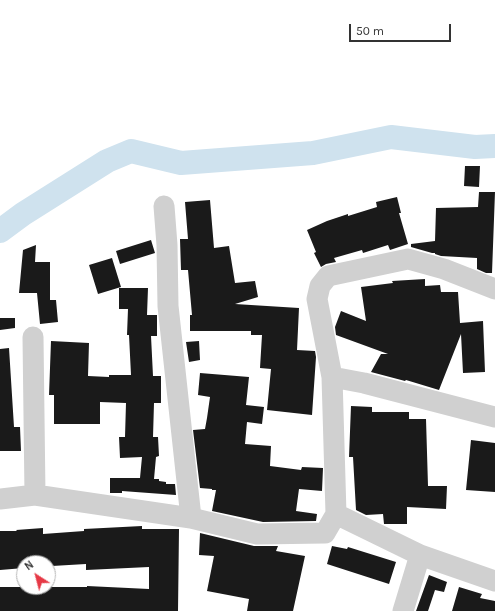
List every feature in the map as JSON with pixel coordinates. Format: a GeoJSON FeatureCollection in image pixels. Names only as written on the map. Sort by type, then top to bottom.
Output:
{"type":"FeatureCollection","features":[{"type":"Feature","properties":{"kind":"street"},"geometry":{"type":"LineString","coordinates":[[164,206],[167,245],[168,306],[191,518]]}},
{"type":"Feature","properties":{"kind":"street"},"geometry":{"type":"LineString","coordinates":[[0,499],[35,496],[191,518],[257,534],[325,533],[336,514],[332,377],[317,299],[320,286],[328,276],[408,259],[444,269],[495,289]]}},
{"type":"Feature","properties":{"kind":"street"},"geometry":{"type":"LineString","coordinates":[[33,337],[35,496]]}},
{"type":"Feature","properties":{"kind":"street"},"geometry":{"type":"LineString","coordinates":[[332,377],[364,383],[495,417]]}},
{"type":"Feature","properties":{"kind":"street"},"geometry":{"type":"LineString","coordinates":[[336,514],[420,555],[495,581]]}},
{"type":"Feature","properties":{"kind":"street"},"geometry":{"type":"LineString","coordinates":[[403,611],[420,555]]}},
{"type":"Feature","properties":{"kind":"building"},"geometry":{"type":"Polygon","coordinates":[[[465,166],[480,166],[479,187],[464,186],[465,166]]]}},
{"type":"Feature","properties":{"kind":"building"},"geometry":{"type":"Polygon","coordinates":[[[479,192],[495,192],[492,273],[486,273],[477,269],[477,258],[441,256],[411,247],[411,244],[435,241],[436,208],[478,207],[479,192]]]}},
{"type":"Feature","properties":{"kind":"building"},"geometry":{"type":"Polygon","coordinates":[[[397,197],[401,213],[399,213],[408,244],[390,250],[388,245],[363,253],[362,250],[334,258],[336,262],[326,264],[321,267],[314,253],[316,252],[307,230],[348,214],[348,216],[377,207],[376,202],[397,197]]]}},
{"type":"Feature","properties":{"kind":"building"},"geometry":{"type":"Polygon","coordinates":[[[210,200],[214,248],[229,246],[235,283],[255,281],[258,297],[235,304],[299,308],[297,350],[315,351],[316,357],[312,415],[267,410],[271,369],[260,368],[262,335],[251,335],[251,331],[190,331],[190,315],[192,315],[188,270],[181,270],[180,239],[188,239],[185,202],[210,200]]]}},
{"type":"Feature","properties":{"kind":"building"},"geometry":{"type":"Polygon","coordinates":[[[151,240],[155,253],[120,264],[116,251],[151,240]]]}},
{"type":"Feature","properties":{"kind":"building"},"geometry":{"type":"Polygon","coordinates":[[[36,245],[35,262],[50,262],[50,300],[56,300],[58,322],[40,324],[37,293],[19,293],[23,250],[36,245]]]}},
{"type":"Feature","properties":{"kind":"building"},"geometry":{"type":"Polygon","coordinates":[[[112,258],[121,287],[98,294],[89,265],[112,258]]]}},
{"type":"Feature","properties":{"kind":"building"},"geometry":{"type":"Polygon","coordinates":[[[425,279],[425,286],[440,285],[441,292],[458,292],[460,323],[483,321],[485,372],[463,373],[461,334],[439,390],[406,380],[371,372],[381,354],[388,354],[336,335],[335,327],[341,311],[366,321],[361,287],[393,283],[392,281],[425,279]]]}},
{"type":"Feature","properties":{"kind":"building"},"geometry":{"type":"Polygon","coordinates":[[[119,288],[148,288],[147,315],[157,315],[157,336],[151,336],[153,376],[161,376],[161,403],[154,403],[153,437],[158,437],[159,456],[156,457],[154,479],[159,479],[159,481],[166,482],[166,484],[175,484],[176,495],[122,491],[122,493],[110,493],[110,478],[140,478],[142,457],[120,458],[119,437],[125,437],[126,403],[100,402],[100,424],[54,424],[54,395],[49,395],[51,341],[89,343],[88,376],[109,377],[109,375],[131,375],[129,335],[127,335],[128,309],[119,309],[119,288]]]}},
{"type":"Feature","properties":{"kind":"building"},"geometry":{"type":"Polygon","coordinates":[[[0,318],[15,318],[15,328],[0,330],[0,318]]]}},
{"type":"Feature","properties":{"kind":"building"},"geometry":{"type":"Polygon","coordinates":[[[199,341],[200,360],[189,362],[186,342],[199,341]]]}},
{"type":"Feature","properties":{"kind":"building"},"geometry":{"type":"Polygon","coordinates":[[[9,348],[14,427],[20,427],[21,451],[0,451],[0,349],[9,348]]]}},
{"type":"Feature","properties":{"kind":"building"},"geometry":{"type":"Polygon","coordinates":[[[200,373],[249,377],[246,405],[264,407],[262,424],[247,422],[245,444],[271,446],[270,466],[301,470],[302,467],[323,468],[322,491],[299,489],[296,511],[317,514],[316,521],[263,522],[212,511],[216,490],[200,488],[193,430],[205,429],[210,397],[198,395],[200,373]]]}},
{"type":"Feature","properties":{"kind":"building"},"geometry":{"type":"Polygon","coordinates":[[[351,406],[372,407],[372,412],[409,412],[409,419],[426,419],[428,486],[447,486],[446,509],[407,507],[407,524],[384,524],[383,514],[366,515],[356,510],[353,457],[349,457],[351,406]]]}},
{"type":"Feature","properties":{"kind":"building"},"geometry":{"type":"Polygon","coordinates":[[[471,440],[495,443],[495,492],[466,490],[471,440]]]}},
{"type":"Feature","properties":{"kind":"building"},"geometry":{"type":"Polygon","coordinates":[[[142,526],[142,529],[179,529],[178,611],[0,611],[0,587],[16,587],[16,595],[56,595],[56,587],[87,586],[149,589],[149,567],[86,570],[86,564],[56,566],[56,555],[16,555],[16,569],[0,570],[0,531],[43,528],[43,534],[84,531],[84,529],[142,526]]]}},
{"type":"Feature","properties":{"kind":"building"},"geometry":{"type":"Polygon","coordinates":[[[200,533],[254,546],[278,546],[276,551],[305,556],[293,611],[247,611],[249,599],[207,591],[214,556],[199,555],[200,533]]]}},
{"type":"Feature","properties":{"kind":"building"},"geometry":{"type":"Polygon","coordinates":[[[332,546],[347,549],[348,547],[396,562],[389,584],[327,564],[332,546]]]}},
{"type":"Feature","properties":{"kind":"building"},"geometry":{"type":"Polygon","coordinates":[[[429,575],[447,582],[444,592],[435,590],[428,611],[416,611],[429,575]]]}},
{"type":"Feature","properties":{"kind":"building"},"geometry":{"type":"Polygon","coordinates":[[[459,587],[482,594],[480,598],[495,601],[495,611],[452,611],[459,587]]]}},
{"type":"Feature","properties":{"kind":"waterway"},"geometry":{"type":"LineString","coordinates":[[0,231],[23,214],[107,161],[131,151],[181,163],[313,153],[391,137],[475,147],[495,146]]}}]}
